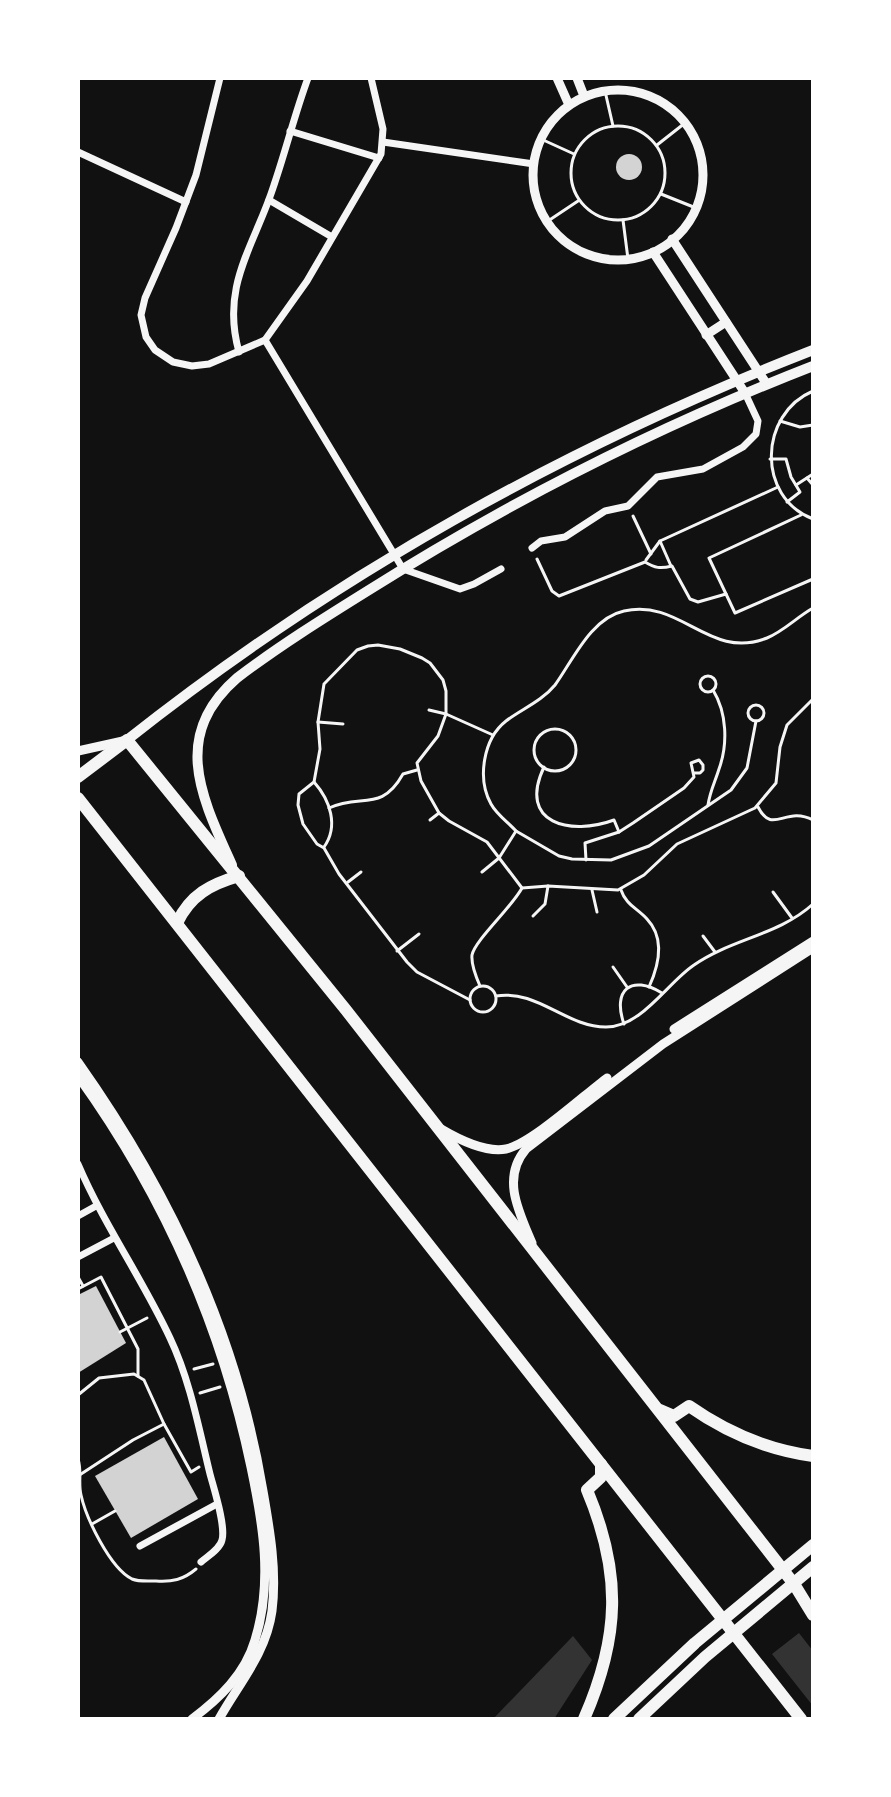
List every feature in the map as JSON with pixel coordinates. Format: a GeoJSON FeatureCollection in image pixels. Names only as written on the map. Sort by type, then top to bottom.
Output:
{"type":"FeatureCollection","features":[{"type":"Feature","properties":{"kind":"main road"},"geometry":{"type":"LineString","coordinates":[[78,777],[245,652],[394,555],[533,477],[736,380],[813,350]]}},
{"type":"Feature","properties":{"kind":"main road"},"geometry":{"type":"LineString","coordinates":[[237,874],[199,784],[197,753],[205,724],[227,687],[254,665],[403,569],[576,473],[766,383],[813,366]]}},
{"type":"Feature","properties":{"kind":"main road"},"geometry":{"type":"LineString","coordinates":[[127,740],[434,1124],[794,1584],[813,1615]]}},
{"type":"Feature","properties":{"kind":"main road"},"geometry":{"type":"LineString","coordinates":[[78,798],[801,1719]]}},
{"type":"Feature","properties":{"kind":"main road"},"geometry":{"type":"LineString","coordinates":[[177,923],[186,907],[201,892],[237,874]]}},
{"type":"Feature","properties":{"kind":"main road"},"geometry":{"type":"LineString","coordinates":[[655,1406],[672,1416],[689,1406],[731,1431],[765,1446],[813,1456]]}},
{"type":"Feature","properties":{"kind":"main road"},"geometry":{"type":"LineString","coordinates":[[584,1719],[605,1658],[613,1611],[609,1555],[602,1525],[587,1490],[601,1477],[601,1464]]}},
{"type":"Feature","properties":{"kind":"main road"},"geometry":{"type":"LineString","coordinates":[[614,1719],[722,1619],[813,1545]]}},
{"type":"Feature","properties":{"kind":"main road"},"geometry":{"type":"LineString","coordinates":[[639,1719],[685,1675],[813,1567]]}},
{"type":"Feature","properties":{"kind":"street"},"geometry":{"type":"LineString","coordinates":[[220,78],[196,175],[145,298],[141,315],[150,343],[164,356],[184,365],[209,364],[265,340],[295,300],[379,158],[383,142],[371,78]]}},
{"type":"Feature","properties":{"kind":"street"},"geometry":{"type":"LineString","coordinates":[[239,352],[232,323],[235,289],[250,243],[269,200],[308,78]]}},
{"type":"Feature","properties":{"kind":"street"},"geometry":{"type":"LineString","coordinates":[[557,78],[569,105]]}},
{"type":"Feature","properties":{"kind":"street"},"geometry":{"type":"LineString","coordinates":[[577,78],[584,96]]}},
{"type":"Feature","properties":{"kind":"street"},"geometry":{"type":"LineString","coordinates":[[616,89],[643,93],[668,106],[685,123],[700,152],[703,180],[696,208],[682,232],[653,252],[628,259],[605,259],[578,250],[556,233],[540,210],[533,182],[534,164],[545,129],[569,105],[584,96],[616,89]]}},
{"type":"Feature","properties":{"kind":"street"},"geometry":{"type":"LineString","coordinates":[[290,131],[379,158]]}},
{"type":"Feature","properties":{"kind":"street"},"geometry":{"type":"LineString","coordinates":[[383,142],[534,164]]}},
{"type":"Feature","properties":{"kind":"street"},"geometry":{"type":"LineString","coordinates":[[78,152],[186,202]]}},
{"type":"Feature","properties":{"kind":"street"},"geometry":{"type":"LineString","coordinates":[[269,200],[332,237]]}},
{"type":"Feature","properties":{"kind":"street"},"geometry":{"type":"LineString","coordinates":[[672,239],[766,383]]}},
{"type":"Feature","properties":{"kind":"street"},"geometry":{"type":"LineString","coordinates":[[532,548],[541,541],[565,537],[605,511],[628,506],[657,477],[714,465],[743,447],[756,434],[758,421],[745,393],[653,252]]}},
{"type":"Feature","properties":{"kind":"street"},"geometry":{"type":"LineString","coordinates":[[706,335],[726,322]]}},
{"type":"Feature","properties":{"kind":"street"},"geometry":{"type":"LineString","coordinates":[[265,340],[403,569],[460,589],[501,569]]}},
{"type":"Feature","properties":{"kind":"street"},"geometry":{"type":"LineString","coordinates":[[78,751],[127,740]]}},
{"type":"Feature","properties":{"kind":"street"},"geometry":{"type":"LineString","coordinates":[[434,1124],[476,1145],[499,1150],[516,1145],[701,1011],[813,941]]}},
{"type":"Feature","properties":{"kind":"street"},"geometry":{"type":"LineString","coordinates":[[538,1257],[516,1203],[513,1184],[515,1167],[526,1149],[663,1044],[813,948]]}},
{"type":"Feature","properties":{"kind":"street"},"geometry":{"type":"LineString","coordinates":[[78,1062],[129,1137],[164,1197],[194,1260],[228,1348],[253,1437],[270,1529],[272,1612],[259,1655],[219,1719]]}},
{"type":"Feature","properties":{"kind":"street"},"geometry":{"type":"LineString","coordinates":[[78,1076],[105,1114],[167,1220],[196,1283],[231,1384],[254,1483],[264,1542],[266,1589],[255,1642],[244,1665],[221,1696],[192,1719]]}},
{"type":"Feature","properties":{"kind":"street"},"geometry":{"type":"LineString","coordinates":[[78,1164],[96,1206],[158,1312],[182,1372],[217,1504],[222,1541],[201,1562]]}},
{"type":"Feature","properties":{"kind":"street"},"geometry":{"type":"LineString","coordinates":[[78,1216],[96,1206]]}},
{"type":"Feature","properties":{"kind":"street"},"geometry":{"type":"LineString","coordinates":[[78,1257],[114,1238]]}},
{"type":"Feature","properties":{"kind":"street"},"geometry":{"type":"LineString","coordinates":[[140,1546],[217,1504]]}},
{"type":"Feature","properties":{"kind":"path"},"geometry":{"type":"LineString","coordinates":[[605,91],[613,126]]}},
{"type":"Feature","properties":{"kind":"path"},"geometry":{"type":"LineString","coordinates":[[657,145],[685,123]]}},
{"type":"Feature","properties":{"kind":"path"},"geometry":{"type":"LineString","coordinates":[[613,126],[630,127],[645,134],[657,145],[666,174],[661,194],[646,212],[623,220],[604,219],[590,212],[579,200],[572,186],[571,170],[575,154],[584,140],[597,130],[613,126]]}},
{"type":"Feature","properties":{"kind":"path"},"geometry":{"type":"LineString","coordinates":[[541,139],[575,154]]}},
{"type":"Feature","properties":{"kind":"path"},"geometry":{"type":"LineString","coordinates":[[661,194],[696,208]]}},
{"type":"Feature","properties":{"kind":"path"},"geometry":{"type":"LineString","coordinates":[[548,221],[579,200]]}},
{"type":"Feature","properties":{"kind":"path"},"geometry":{"type":"LineString","coordinates":[[623,220],[628,259]]}},
{"type":"Feature","properties":{"kind":"path"},"geometry":{"type":"LineString","coordinates":[[813,391],[801,396],[783,413],[773,435],[770,459],[778,487],[787,502],[813,519]]}},
{"type":"Feature","properties":{"kind":"path"},"geometry":{"type":"LineString","coordinates":[[780,421],[800,427],[813,425]]}},
{"type":"Feature","properties":{"kind":"path"},"geometry":{"type":"LineString","coordinates":[[813,446],[813,463]]}},
{"type":"Feature","properties":{"kind":"path"},"geometry":{"type":"LineString","coordinates":[[770,459],[786,459],[791,477],[800,492],[787,502]]}},
{"type":"Feature","properties":{"kind":"path"},"geometry":{"type":"LineString","coordinates":[[796,485],[813,474]]}},
{"type":"Feature","properties":{"kind":"path"},"geometry":{"type":"LineString","coordinates":[[807,478],[813,485]]}},
{"type":"Feature","properties":{"kind":"path"},"geometry":{"type":"LineString","coordinates":[[532,548],[552,591],[559,596],[645,562],[660,541],[778,487]]}},
{"type":"Feature","properties":{"kind":"path"},"geometry":{"type":"LineString","coordinates":[[628,506],[651,554]]}},
{"type":"Feature","properties":{"kind":"path"},"geometry":{"type":"LineString","coordinates":[[803,514],[709,558],[735,613],[813,579]]}},
{"type":"Feature","properties":{"kind":"path"},"geometry":{"type":"LineString","coordinates":[[660,541],[690,599],[698,602],[726,594]]}},
{"type":"Feature","properties":{"kind":"path"},"geometry":{"type":"LineString","coordinates":[[645,562],[653,568],[672,566]]}},
{"type":"Feature","properties":{"kind":"path"},"geometry":{"type":"LineString","coordinates":[[756,721],[753,746],[742,777],[724,797],[649,846],[611,860],[559,856],[516,831],[496,812],[486,792],[485,761],[493,735],[504,723],[551,689],[592,632],[620,612],[646,609],[662,612],[713,639],[734,645],[771,637],[813,608]]}},
{"type":"Feature","properties":{"kind":"path"},"geometry":{"type":"LineString","coordinates":[[470,1000],[472,991],[480,986],[489,987],[496,996],[495,1005],[485,1012],[474,1008],[470,1000],[417,972],[397,951],[324,848],[317,844],[303,824],[298,805],[299,794],[314,782],[320,749],[318,722],[324,684],[357,650],[378,645],[400,649],[430,663],[443,680],[446,714],[438,736],[417,763],[417,770],[425,791],[439,813],[487,842],[522,888]]}},
{"type":"Feature","properties":{"kind":"path"},"geometry":{"type":"LineString","coordinates":[[708,805],[725,741],[722,711],[713,690]]}},
{"type":"Feature","properties":{"kind":"path"},"geometry":{"type":"LineString","coordinates":[[522,888],[621,889],[644,875],[677,844],[758,806],[776,783],[780,747],[787,725],[813,699]]}},
{"type":"Feature","properties":{"kind":"path"},"geometry":{"type":"LineString","coordinates":[[429,710],[446,714],[493,735]]}},
{"type":"Feature","properties":{"kind":"path"},"geometry":{"type":"LineString","coordinates":[[318,722],[343,724]]}},
{"type":"Feature","properties":{"kind":"path"},"geometry":{"type":"LineString","coordinates":[[555,729],[567,733],[576,752],[570,765],[558,771],[544,767],[535,757],[538,738],[542,733],[555,729]]}},
{"type":"Feature","properties":{"kind":"path"},"geometry":{"type":"LineString","coordinates":[[544,767],[536,793],[540,810],[546,817],[554,823],[572,828],[614,820],[619,832]]}},
{"type":"Feature","properties":{"kind":"path"},"geometry":{"type":"LineString","coordinates":[[329,808],[340,803],[377,800],[393,790],[403,774],[417,770]]}},
{"type":"Feature","properties":{"kind":"path"},"geometry":{"type":"LineString","coordinates":[[586,860],[585,843],[619,832],[684,788],[691,782],[694,773]]}},
{"type":"Feature","properties":{"kind":"path"},"geometry":{"type":"LineString","coordinates":[[314,782],[329,808],[332,824],[331,837],[324,848]]}},
{"type":"Feature","properties":{"kind":"path"},"geometry":{"type":"LineString","coordinates":[[758,806],[772,821],[794,814],[813,820]]}},
{"type":"Feature","properties":{"kind":"path"},"geometry":{"type":"LineString","coordinates":[[430,820],[439,813]]}},
{"type":"Feature","properties":{"kind":"path"},"geometry":{"type":"LineString","coordinates":[[482,872],[499,858],[516,831]]}},
{"type":"Feature","properties":{"kind":"path"},"geometry":{"type":"LineString","coordinates":[[347,883],[361,872]]}},
{"type":"Feature","properties":{"kind":"path"},"geometry":{"type":"LineString","coordinates":[[533,916],[545,904],[548,886]]}},
{"type":"Feature","properties":{"kind":"path"},"geometry":{"type":"LineString","coordinates":[[480,986],[474,974],[472,954],[522,888]]}},
{"type":"Feature","properties":{"kind":"path"},"geometry":{"type":"LineString","coordinates":[[621,889],[629,905],[646,918],[658,940],[658,965],[649,987]]}},
{"type":"Feature","properties":{"kind":"path"},"geometry":{"type":"LineString","coordinates":[[592,890],[597,912]]}},
{"type":"Feature","properties":{"kind":"path"},"geometry":{"type":"LineString","coordinates":[[773,892],[793,919]]}},
{"type":"Feature","properties":{"kind":"path"},"geometry":{"type":"LineString","coordinates":[[496,996],[526,997],[557,1014],[590,1025],[610,1027],[624,1024],[689,968],[715,952],[793,919],[813,904]]}},
{"type":"Feature","properties":{"kind":"path"},"geometry":{"type":"LineString","coordinates":[[397,951],[419,934]]}},
{"type":"Feature","properties":{"kind":"path"},"geometry":{"type":"LineString","coordinates":[[703,936],[715,952]]}},
{"type":"Feature","properties":{"kind":"path"},"geometry":{"type":"LineString","coordinates":[[613,967],[628,988]]}},
{"type":"Feature","properties":{"kind":"path"},"geometry":{"type":"LineString","coordinates":[[624,1024],[620,997],[628,988],[634,985],[649,987],[662,993]]}},
{"type":"Feature","properties":{"kind":"path"},"geometry":{"type":"LineString","coordinates":[[78,1277],[80,1288],[101,1277],[138,1349],[138,1376]]}},
{"type":"Feature","properties":{"kind":"path"},"geometry":{"type":"LineString","coordinates":[[120,1332],[158,1312]]}},
{"type":"Feature","properties":{"kind":"path"},"geometry":{"type":"LineString","coordinates":[[182,1372],[224,1361]]}},
{"type":"Feature","properties":{"kind":"path"},"geometry":{"type":"LineString","coordinates":[[78,1395],[99,1378],[115,1374],[134,1374],[144,1380],[191,1472]]}},
{"type":"Feature","properties":{"kind":"path"},"geometry":{"type":"LineString","coordinates":[[189,1396],[231,1384]]}},
{"type":"Feature","properties":{"kind":"path"},"geometry":{"type":"LineString","coordinates":[[79,1475],[164,1424]]}},
{"type":"Feature","properties":{"kind":"path"},"geometry":{"type":"LineString","coordinates":[[78,1459],[82,1498],[92,1524],[123,1573],[134,1580],[172,1582],[192,1573],[201,1562]]}},
{"type":"Feature","properties":{"kind":"path"},"geometry":{"type":"LineString","coordinates":[[185,1476],[207,1462]]}},
{"type":"Feature","properties":{"kind":"path"},"geometry":{"type":"LineString","coordinates":[[92,1524],[115,1511]]}},
{"type":"Feature","properties":{"kind":"shaded area"},"geometry":{"type":"Polygon","coordinates":[[[799,1633],[813,1651],[813,1706],[772,1654],[799,1633]]]}},
{"type":"Feature","properties":{"kind":"shaded area"},"geometry":{"type":"Polygon","coordinates":[[[573,1636],[592,1660],[554,1719],[493,1719],[573,1636]]]}},
{"type":"Feature","properties":{"kind":"building"},"geometry":{"type":"Polygon","coordinates":[[[629,154],[638,158],[642,167],[638,176],[629,180],[620,176],[616,167],[620,158],[629,154]]]}},
{"type":"Feature","properties":{"kind":"building"},"geometry":{"type":"Polygon","coordinates":[[[96,1286],[126,1343],[78,1373],[78,1295],[96,1286]]]}},
{"type":"Feature","properties":{"kind":"building"},"geometry":{"type":"Polygon","coordinates":[[[164,1437],[198,1499],[131,1538],[95,1476],[164,1437]]]}}]}
